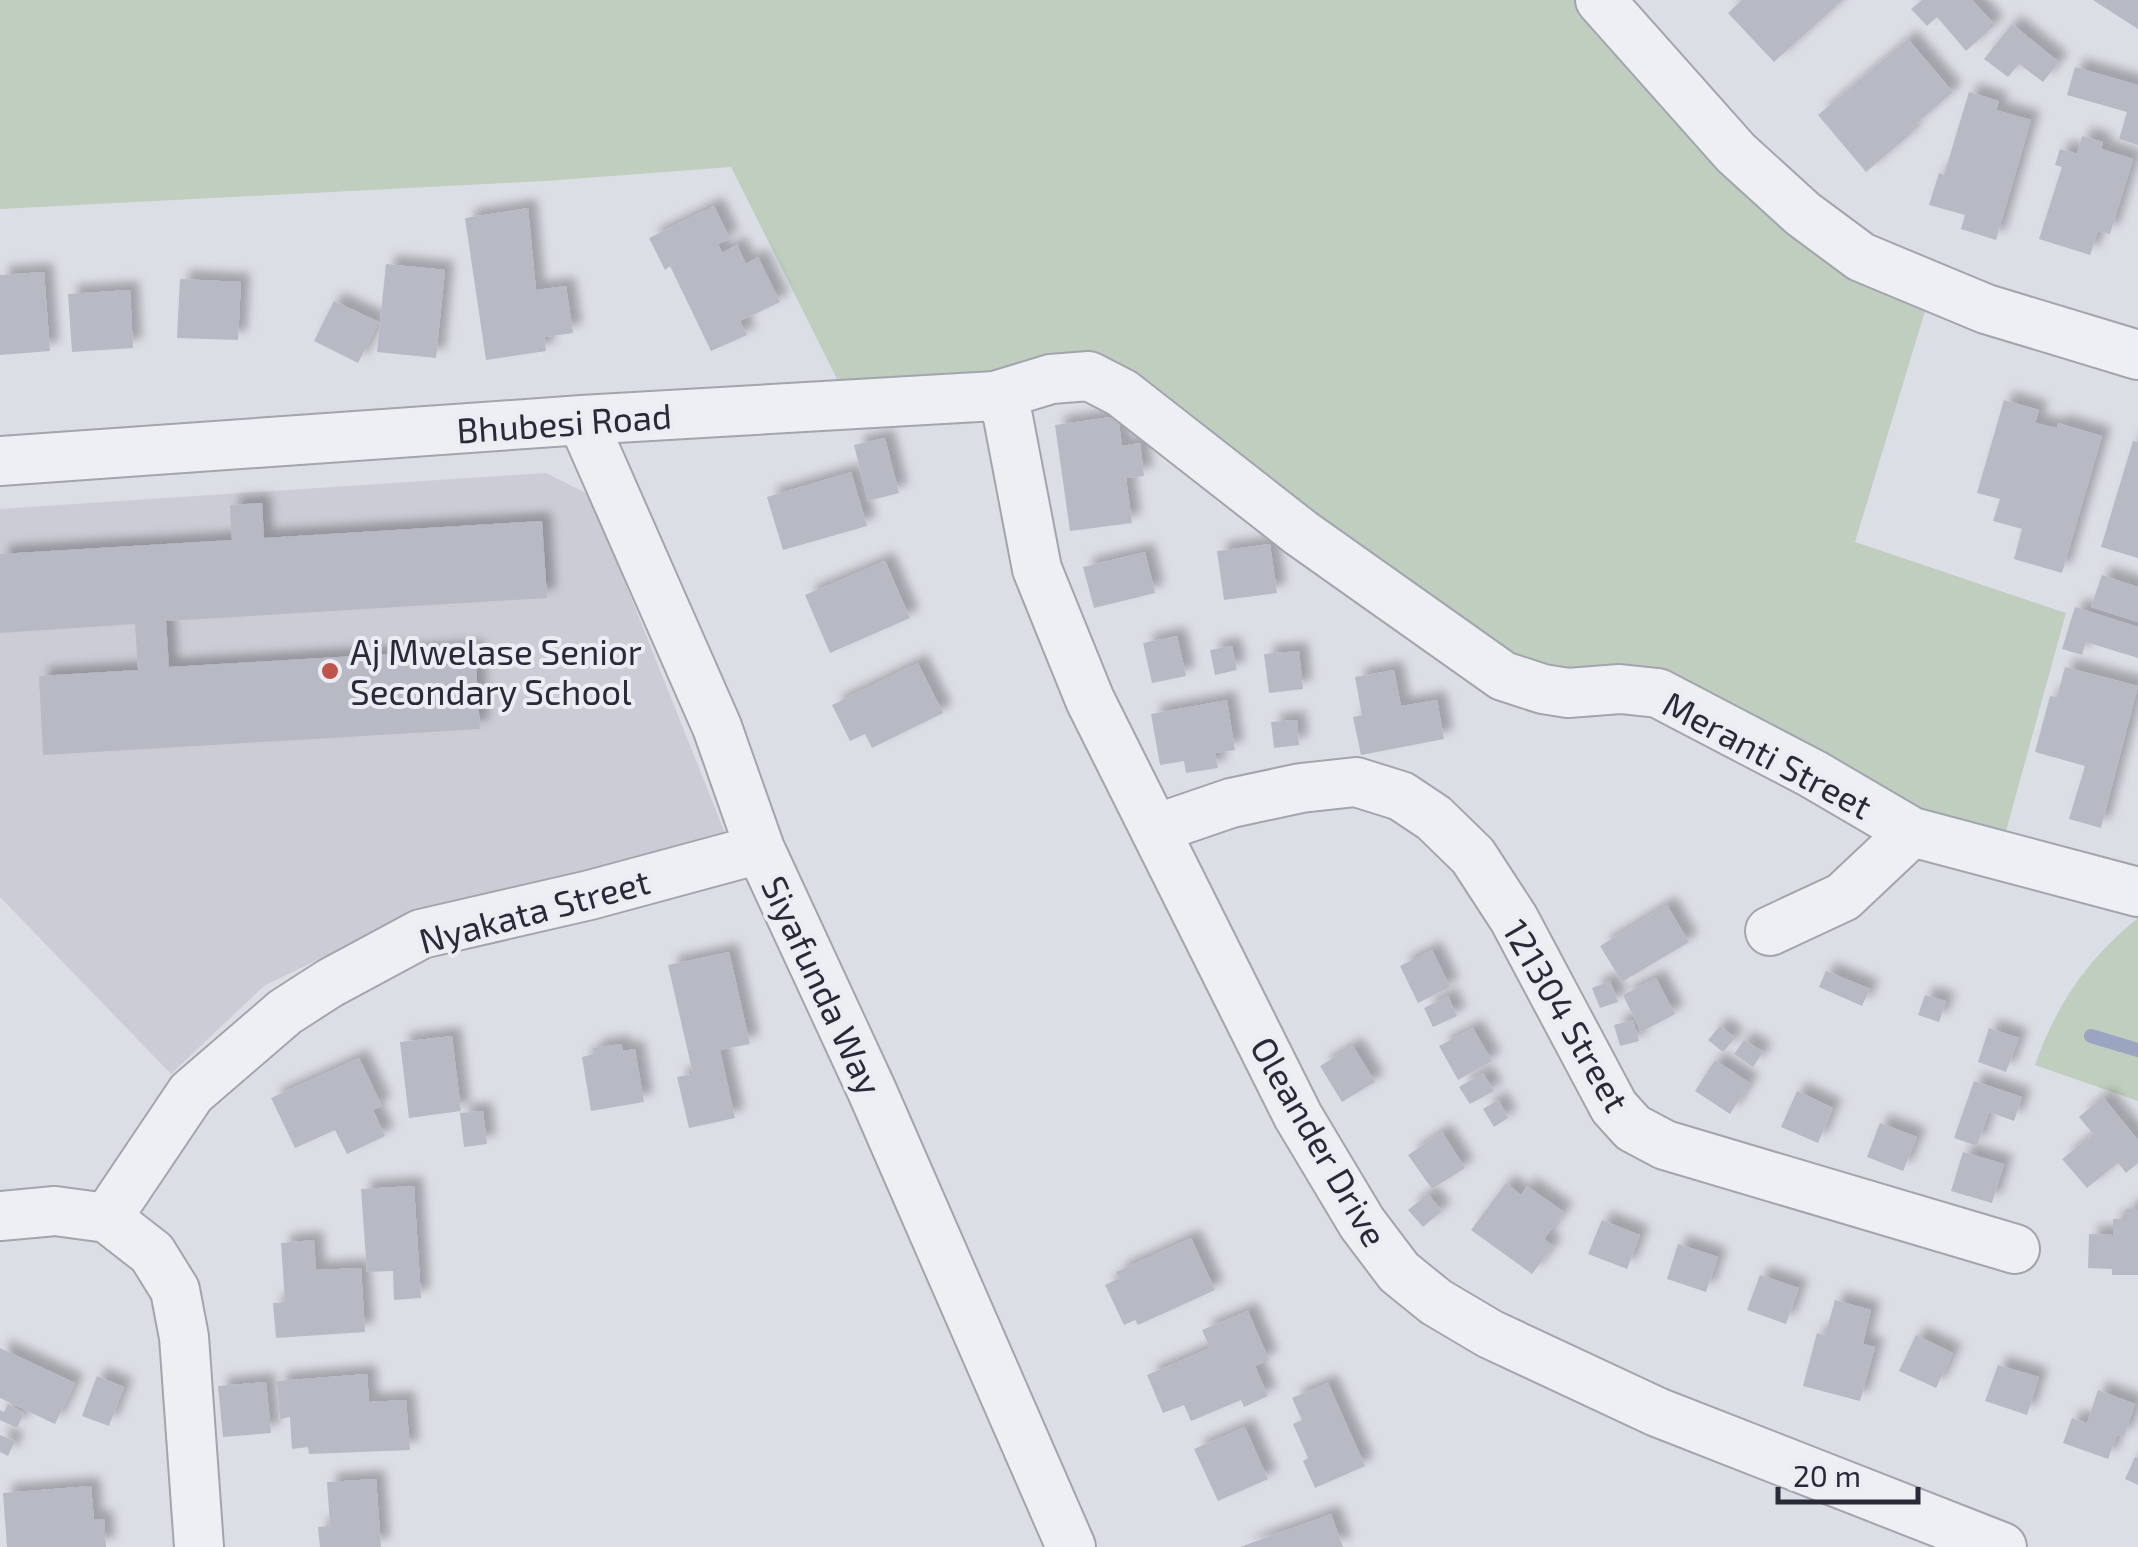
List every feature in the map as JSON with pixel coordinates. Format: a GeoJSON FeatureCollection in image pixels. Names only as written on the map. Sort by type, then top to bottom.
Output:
{"type":"FeatureCollection","features":[{"type":"Feature","properties":{"kind":"street"},"geometry":{"type":"LineString","coordinates":[[1600,0],[1736,153],[1804,214],[1861,256],[1986,309],[2138,354]]}},
{"type":"Feature","properties":{"kind":"street","name":"Bhubesi Road"},"geometry":{"type":"LineString","coordinates":[[0,461],[995,396],[1051,378],[1089,376],[1122,392]]}},
{"type":"Feature","properties":{"kind":"street","name":"Meranti Street"},"geometry":{"type":"LineString","coordinates":[[1122,392],[1301,533],[1503,676],[1542,689],[1620,689],[1658,694],[1813,774],[1912,832],[2138,892]]}},
{"type":"Feature","properties":{"kind":"street","name":"Oleander Drive"},"geometry":{"type":"LineString","coordinates":[[995,396],[1007,412],[1037,568],[1090,700],[1298,1116],[1362,1224],[1399,1272],[1436,1302],[1490,1334],[1658,1412],[2002,1547]]}},
{"type":"Feature","properties":{"kind":"street","name":"Siyafunda Way"},"geometry":{"type":"LineString","coordinates":[[582,420],[717,727],[760,848],[872,1091],[1071,1547]]}},
{"type":"Feature","properties":{"kind":"street","name":"121304 Street"},"geometry":{"type":"LineString","coordinates":[[1156,829],[1230,803],[1302,788],[1356,782],[1401,796],[1434,818],[1473,856],[1514,919],[1614,1107],[1633,1128],[1665,1145],[2015,1249]]}},
{"type":"Feature","properties":{"kind":"street"},"geometry":{"type":"LineString","coordinates":[[1770,931],[1843,897],[1912,832]]}},
{"type":"Feature","properties":{"kind":"street","name":"Nyakata Street"},"geometry":{"type":"LineString","coordinates":[[107,1218],[190,1093],[286,1012],[330,983],[421,934],[590,895],[760,848]]}},
{"type":"Feature","properties":{"kind":"street"},"geometry":{"type":"LineString","coordinates":[[0,1216],[55,1211],[107,1218],[152,1254],[174,1290],[184,1337],[199,1547]]}},
{"type":"Feature","properties":{"kind":"shaded area","name":"Aj Mwelase Senior Secondary School"},"geometry":{"type":"Polygon","coordinates":[[[546,473],[590,495],[725,833],[572,885],[392,923],[264,986],[171,1074],[0,897],[0,509],[546,473]]]}},
{"type":"Feature","properties":{"kind":"green space"},"geometry":{"type":"Polygon","coordinates":[[[0,0],[1602,0],[1738,151],[1933,285],[1855,542],[2066,613],[2000,853],[1721,723],[1545,687],[1125,391],[849,403],[731,167],[545,181],[0,209],[0,0]]]}},
{"type":"Feature","properties":{"kind":"green space"},"geometry":{"type":"Polygon","coordinates":[[[2138,918],[2138,1101],[2035,1065],[2053,1022],[2076,984],[2104,949],[2138,918]]]}},
{"type":"Feature","properties":{"kind":"building"},"geometry":{"type":"Polygon","coordinates":[[[1742,0],[1843,0],[1774,62],[1728,13],[1742,0]]]}},
{"type":"Feature","properties":{"kind":"building"},"geometry":{"type":"Polygon","coordinates":[[[1922,0],[1972,0],[1995,25],[1966,51],[1937,17],[1927,26],[1911,9],[1922,0]]]}},
{"type":"Feature","properties":{"kind":"building"},"geometry":{"type":"Polygon","coordinates":[[[2093,0],[2138,0],[2138,29],[2093,0]]]}},
{"type":"Feature","properties":{"kind":"building"},"geometry":{"type":"Polygon","coordinates":[[[2012,24],[2059,62],[2043,82],[2019,64],[2008,77],[1984,59],[2012,24]]]}},
{"type":"Feature","properties":{"kind":"building"},"geometry":{"type":"Polygon","coordinates":[[[1908,39],[1953,92],[1866,172],[1818,115],[1908,39]]]}},
{"type":"Feature","properties":{"kind":"building"},"geometry":{"type":"Polygon","coordinates":[[[2075,67],[2138,85],[2138,145],[2119,139],[2127,112],[2067,95],[2075,67]]]}},
{"type":"Feature","properties":{"kind":"building"},"geometry":{"type":"Polygon","coordinates":[[[1969,92],[1999,101],[1996,110],[2031,120],[1996,240],[1961,229],[1965,215],[1929,205],[1939,173],[1944,175],[1969,92]]]}},
{"type":"Feature","properties":{"kind":"building"},"geometry":{"type":"Polygon","coordinates":[[[2082,136],[2103,142],[2101,149],[2133,159],[2110,234],[2098,231],[2090,255],[2039,239],[2062,167],[2055,165],[2060,149],[2077,154],[2082,136]]]}},
{"type":"Feature","properties":{"kind":"building"},"geometry":{"type":"Polygon","coordinates":[[[714,206],[730,239],[718,244],[722,253],[737,245],[746,264],[758,257],[780,302],[740,321],[747,335],[711,351],[670,266],[665,270],[649,238],[714,206]]]}},
{"type":"Feature","properties":{"kind":"building"},"geometry":{"type":"Polygon","coordinates":[[[528,208],[536,290],[566,286],[573,333],[544,337],[546,351],[486,360],[465,218],[528,208]]]}},
{"type":"Feature","properties":{"kind":"building"},"geometry":{"type":"Polygon","coordinates":[[[386,264],[445,270],[436,358],[377,352],[386,264]]]}},
{"type":"Feature","properties":{"kind":"building"},"geometry":{"type":"Polygon","coordinates":[[[44,272],[50,351],[0,355],[0,275],[44,272]]]}},
{"type":"Feature","properties":{"kind":"building"},"geometry":{"type":"Polygon","coordinates":[[[180,279],[241,282],[238,340],[177,338],[180,279]]]}},
{"type":"Feature","properties":{"kind":"building"},"geometry":{"type":"Polygon","coordinates":[[[130,290],[133,348],[72,352],[68,294],[130,290]]]}},
{"type":"Feature","properties":{"kind":"building"},"geometry":{"type":"Polygon","coordinates":[[[334,301],[379,322],[358,363],[314,341],[334,301]]]}},
{"type":"Feature","properties":{"kind":"building"},"geometry":{"type":"Polygon","coordinates":[[[2004,400],[2039,410],[2035,423],[2057,428],[2058,423],[2102,436],[2062,573],[2014,559],[2022,529],[1993,521],[2000,499],[1977,493],[2004,400]]]}},
{"type":"Feature","properties":{"kind":"building"},"geometry":{"type":"Polygon","coordinates":[[[1118,416],[1122,446],[1140,443],[1144,476],[1126,478],[1132,523],[1070,531],[1055,425],[1118,416]]]}},
{"type":"Feature","properties":{"kind":"building"},"geometry":{"type":"Polygon","coordinates":[[[885,438],[899,493],[868,501],[854,445],[885,438]]]}},
{"type":"Feature","properties":{"kind":"building"},"geometry":{"type":"Polygon","coordinates":[[[2133,441],[2138,442],[2138,558],[2101,547],[2133,441]]]}},
{"type":"Feature","properties":{"kind":"building"},"geometry":{"type":"Polygon","coordinates":[[[851,472],[867,526],[783,550],[767,497],[851,472]]]}},
{"type":"Feature","properties":{"kind":"building"},"geometry":{"type":"Polygon","coordinates":[[[262,503],[264,538],[542,521],[547,598],[166,621],[169,667],[475,649],[480,729],[43,755],[39,676],[138,670],[135,624],[0,633],[0,554],[232,540],[230,505],[262,503]]]}},
{"type":"Feature","properties":{"kind":"building"},"geometry":{"type":"Polygon","coordinates":[[[1270,544],[1277,593],[1224,600],[1217,551],[1270,544]]]}},
{"type":"Feature","properties":{"kind":"building"},"geometry":{"type":"Polygon","coordinates":[[[1145,552],[1155,593],[1094,608],[1083,567],[1145,552]]]}},
{"type":"Feature","properties":{"kind":"building"},"geometry":{"type":"Polygon","coordinates":[[[885,561],[910,618],[830,653],[805,595],[885,561]]]}},
{"type":"Feature","properties":{"kind":"building"},"geometry":{"type":"Polygon","coordinates":[[[2102,575],[2138,587],[2138,622],[2091,607],[2102,575]]]}},
{"type":"Feature","properties":{"kind":"building"},"geometry":{"type":"Polygon","coordinates":[[[2075,607],[2138,627],[2138,658],[2086,642],[2082,655],[2062,649],[2075,607]]]}},
{"type":"Feature","properties":{"kind":"building"},"geometry":{"type":"Polygon","coordinates":[[[1177,636],[1186,676],[1152,683],[1143,643],[1177,636]]]}},
{"type":"Feature","properties":{"kind":"building"},"geometry":{"type":"Polygon","coordinates":[[[1232,646],[1237,670],[1215,675],[1210,650],[1232,646]]]}},
{"type":"Feature","properties":{"kind":"building"},"geometry":{"type":"Polygon","coordinates":[[[1299,651],[1303,689],[1269,693],[1264,654],[1299,651]]]}},
{"type":"Feature","properties":{"kind":"building"},"geometry":{"type":"Polygon","coordinates":[[[918,663],[943,713],[872,748],[865,734],[850,741],[832,705],[918,663]]]}},
{"type":"Feature","properties":{"kind":"building"},"geometry":{"type":"Polygon","coordinates":[[[2065,667],[2138,686],[2101,828],[2069,819],[2085,766],[2035,752],[2050,696],[2057,697],[2065,667]]]}},
{"type":"Feature","properties":{"kind":"building"},"geometry":{"type":"Polygon","coordinates":[[[1394,670],[1401,706],[1437,700],[1444,739],[1361,755],[1353,717],[1362,715],[1355,677],[1394,670]]]}},
{"type":"Feature","properties":{"kind":"building"},"geometry":{"type":"Polygon","coordinates":[[[1227,700],[1235,750],[1215,753],[1218,768],[1186,773],[1184,761],[1160,765],[1151,714],[1227,700]]]}},
{"type":"Feature","properties":{"kind":"building"},"geometry":{"type":"Polygon","coordinates":[[[1297,720],[1299,745],[1274,748],[1271,722],[1297,720]]]}},
{"type":"Feature","properties":{"kind":"building"},"geometry":{"type":"Polygon","coordinates":[[[1667,905],[1689,942],[1622,982],[1600,946],[1667,905]]]}},
{"type":"Feature","properties":{"kind":"building"},"geometry":{"type":"Polygon","coordinates":[[[1432,950],[1450,987],[1418,1003],[1400,966],[1432,950]]]}},
{"type":"Feature","properties":{"kind":"building"},"geometry":{"type":"Polygon","coordinates":[[[729,952],[750,1044],[720,1050],[735,1118],[689,1128],[677,1077],[693,1074],[668,965],[729,952]]]}},
{"type":"Feature","properties":{"kind":"building"},"geometry":{"type":"Polygon","coordinates":[[[1826,971],[1870,989],[1862,1006],[1819,987],[1826,971]]]}},
{"type":"Feature","properties":{"kind":"building"},"geometry":{"type":"Polygon","coordinates":[[[1656,978],[1675,1014],[1641,1032],[1623,995],[1656,978]]]}},
{"type":"Feature","properties":{"kind":"building"},"geometry":{"type":"Polygon","coordinates":[[[1610,981],[1618,1002],[1600,1008],[1592,988],[1610,981]]]}},
{"type":"Feature","properties":{"kind":"building"},"geometry":{"type":"Polygon","coordinates":[[[1925,995],[1946,1001],[1939,1022],[1918,1015],[1925,995]]]}},
{"type":"Feature","properties":{"kind":"building"},"geometry":{"type":"Polygon","coordinates":[[[1448,996],[1457,1016],[1433,1027],[1424,1008],[1448,996]]]}},
{"type":"Feature","properties":{"kind":"building"},"geometry":{"type":"Polygon","coordinates":[[[1633,1020],[1639,1041],[1620,1046],[1614,1025],[1633,1020]]]}},
{"type":"Feature","properties":{"kind":"building"},"geometry":{"type":"Polygon","coordinates":[[[1720,1026],[1735,1038],[1723,1052],[1708,1040],[1720,1026]]]}},
{"type":"Feature","properties":{"kind":"building"},"geometry":{"type":"Polygon","coordinates":[[[1473,1028],[1492,1061],[1458,1080],[1439,1046],[1473,1028]]]}},
{"type":"Feature","properties":{"kind":"building"},"geometry":{"type":"Polygon","coordinates":[[[1989,1028],[2019,1038],[2006,1072],[1978,1062],[1989,1028]]]}},
{"type":"Feature","properties":{"kind":"building"},"geometry":{"type":"Polygon","coordinates":[[[452,1036],[461,1111],[409,1118],[400,1042],[452,1036]]]}},
{"type":"Feature","properties":{"kind":"building"},"geometry":{"type":"Polygon","coordinates":[[[1744,1040],[1763,1052],[1753,1067],[1734,1054],[1744,1040]]]}},
{"type":"Feature","properties":{"kind":"building"},"geometry":{"type":"Polygon","coordinates":[[[621,1044],[623,1051],[635,1049],[644,1102],[591,1111],[582,1057],[594,1054],[593,1048],[621,1044]]]}},
{"type":"Feature","properties":{"kind":"building"},"geometry":{"type":"Polygon","coordinates":[[[1353,1046],[1375,1082],[1342,1102],[1320,1066],[1353,1046]]]}},
{"type":"Feature","properties":{"kind":"building"},"geometry":{"type":"Polygon","coordinates":[[[359,1058],[382,1106],[373,1110],[385,1136],[347,1154],[335,1130],[295,1148],[271,1098],[359,1058]]]}},
{"type":"Feature","properties":{"kind":"building"},"geometry":{"type":"Polygon","coordinates":[[[1715,1060],[1750,1083],[1730,1114],[1695,1091],[1715,1060]]]}},
{"type":"Feature","properties":{"kind":"building"},"geometry":{"type":"Polygon","coordinates":[[[1483,1073],[1494,1091],[1470,1104],[1459,1087],[1483,1073]]]}},
{"type":"Feature","properties":{"kind":"building"},"geometry":{"type":"Polygon","coordinates":[[[1974,1081],[2022,1097],[2014,1121],[1989,1112],[1977,1146],[1954,1138],[1974,1081]]]}},
{"type":"Feature","properties":{"kind":"building"},"geometry":{"type":"Polygon","coordinates":[[[1797,1091],[1833,1108],[1818,1143],[1781,1127],[1797,1091]]]}},
{"type":"Feature","properties":{"kind":"building"},"geometry":{"type":"Polygon","coordinates":[[[2103,1097],[2138,1140],[2138,1163],[2126,1173],[2118,1163],[2087,1188],[2062,1159],[2093,1134],[2079,1117],[2103,1097]]]}},
{"type":"Feature","properties":{"kind":"building"},"geometry":{"type":"Polygon","coordinates":[[[1498,1100],[1508,1118],[1494,1127],[1483,1109],[1498,1100]]]}},
{"type":"Feature","properties":{"kind":"building"},"geometry":{"type":"Polygon","coordinates":[[[483,1111],[487,1144],[464,1147],[460,1113],[483,1111]]]}},
{"type":"Feature","properties":{"kind":"building"},"geometry":{"type":"Polygon","coordinates":[[[1880,1123],[1917,1137],[1903,1171],[1867,1157],[1880,1123]]]}},
{"type":"Feature","properties":{"kind":"building"},"geometry":{"type":"Polygon","coordinates":[[[1442,1132],[1465,1168],[1432,1189],[1408,1155],[1442,1132]]]}},
{"type":"Feature","properties":{"kind":"building"},"geometry":{"type":"Polygon","coordinates":[[[1963,1152],[2004,1164],[1992,1203],[1951,1191],[1963,1152]]]}},
{"type":"Feature","properties":{"kind":"building"},"geometry":{"type":"Polygon","coordinates":[[[1506,1183],[1521,1195],[1527,1186],[1564,1212],[1544,1239],[1553,1246],[1532,1274],[1471,1230],[1506,1183]]]}},
{"type":"Feature","properties":{"kind":"building"},"geometry":{"type":"Polygon","coordinates":[[[414,1186],[421,1298],[394,1300],[393,1271],[367,1272],[361,1189],[414,1186]]]}},
{"type":"Feature","properties":{"kind":"building"},"geometry":{"type":"Polygon","coordinates":[[[1428,1194],[1442,1211],[1423,1227],[1408,1210],[1428,1194]]]}},
{"type":"Feature","properties":{"kind":"building"},"geometry":{"type":"Polygon","coordinates":[[[2126,1209],[2138,1209],[2138,1275],[2112,1275],[2112,1269],[2088,1268],[2089,1234],[2113,1235],[2113,1219],[2126,1219],[2126,1209]]]}},
{"type":"Feature","properties":{"kind":"building"},"geometry":{"type":"Polygon","coordinates":[[[1602,1220],[1640,1235],[1627,1269],[1588,1254],[1602,1220]]]}},
{"type":"Feature","properties":{"kind":"building"},"geometry":{"type":"Polygon","coordinates":[[[1191,1238],[1215,1290],[1138,1325],[1135,1320],[1124,1325],[1105,1285],[1119,1278],[1116,1272],[1191,1238]]]}},
{"type":"Feature","properties":{"kind":"building"},"geometry":{"type":"Polygon","coordinates":[[[314,1240],[316,1270],[361,1268],[365,1332],[276,1338],[273,1303],[285,1302],[281,1243],[314,1240]]]}},
{"type":"Feature","properties":{"kind":"building"},"geometry":{"type":"Polygon","coordinates":[[[1678,1244],[1718,1257],[1706,1292],[1667,1279],[1678,1244]]]}},
{"type":"Feature","properties":{"kind":"building"},"geometry":{"type":"Polygon","coordinates":[[[1760,1275],[1799,1288],[1786,1324],[1747,1310],[1760,1275]]]}},
{"type":"Feature","properties":{"kind":"building"},"geometry":{"type":"Polygon","coordinates":[[[1835,1300],[1871,1310],[1863,1344],[1875,1347],[1860,1401],[1803,1386],[1817,1333],[1825,1336],[1835,1300]]]}},
{"type":"Feature","properties":{"kind":"building"},"geometry":{"type":"Polygon","coordinates":[[[1248,1311],[1269,1360],[1255,1366],[1268,1396],[1244,1407],[1241,1400],[1191,1421],[1184,1405],[1163,1413],[1147,1375],[1210,1348],[1202,1330],[1248,1311]]]}},
{"type":"Feature","properties":{"kind":"building"},"geometry":{"type":"Polygon","coordinates":[[[1916,1335],[1953,1353],[1936,1388],[1899,1371],[1916,1335]]]}},
{"type":"Feature","properties":{"kind":"building"},"geometry":{"type":"Polygon","coordinates":[[[0,1348],[75,1383],[55,1424],[0,1398],[0,1348]]]}},
{"type":"Feature","properties":{"kind":"building"},"geometry":{"type":"Polygon","coordinates":[[[1998,1365],[2039,1377],[2027,1415],[1985,1401],[1998,1365]]]}},
{"type":"Feature","properties":{"kind":"building"},"geometry":{"type":"Polygon","coordinates":[[[367,1374],[369,1402],[406,1400],[410,1450],[309,1454],[308,1447],[292,1449],[290,1417],[280,1419],[277,1381],[367,1374]]]}},
{"type":"Feature","properties":{"kind":"building"},"geometry":{"type":"Polygon","coordinates":[[[97,1376],[124,1387],[109,1426],[82,1416],[97,1376]]]}},
{"type":"Feature","properties":{"kind":"building"},"geometry":{"type":"Polygon","coordinates":[[[266,1382],[271,1433],[223,1437],[218,1386],[266,1382]]]}},
{"type":"Feature","properties":{"kind":"building"},"geometry":{"type":"Polygon","coordinates":[[[1328,1383],[1365,1466],[1315,1488],[1303,1461],[1308,1458],[1293,1424],[1302,1420],[1292,1398],[1328,1383]]]}},
{"type":"Feature","properties":{"kind":"building"},"geometry":{"type":"Polygon","coordinates":[[[2098,1390],[2135,1404],[2124,1437],[2117,1435],[2108,1459],[2063,1443],[2072,1418],[2087,1423],[2098,1390]]]}},
{"type":"Feature","properties":{"kind":"building"},"geometry":{"type":"Polygon","coordinates":[[[8,1404],[24,1413],[17,1428],[0,1420],[0,1410],[4,1412],[8,1404]]]}},
{"type":"Feature","properties":{"kind":"building"},"geometry":{"type":"Polygon","coordinates":[[[1245,1427],[1268,1479],[1218,1501],[1194,1449],[1245,1427]]]}},
{"type":"Feature","properties":{"kind":"building"},"geometry":{"type":"Polygon","coordinates":[[[0,1435],[15,1441],[8,1456],[0,1452],[0,1435]]]}},
{"type":"Feature","properties":{"kind":"building"},"geometry":{"type":"Polygon","coordinates":[[[2135,1457],[2138,1458],[2138,1485],[2125,1479],[2135,1457]]]}},
{"type":"Feature","properties":{"kind":"building"},"geometry":{"type":"Polygon","coordinates":[[[376,1479],[381,1547],[320,1547],[318,1527],[330,1526],[327,1482],[376,1479]]]}},
{"type":"Feature","properties":{"kind":"building"},"geometry":{"type":"Polygon","coordinates":[[[91,1486],[94,1520],[104,1519],[106,1547],[7,1547],[3,1493],[91,1486]]]}},
{"type":"Feature","properties":{"kind":"building"},"geometry":{"type":"Polygon","coordinates":[[[1331,1514],[1343,1547],[1240,1547],[1331,1514]]]}},
{"type":"Feature","properties":{"kind":"waterway"},"geometry":{"type":"LineString","coordinates":[[2091,1036],[2138,1050]]}},
{"type":"Feature","properties":{"kind":"place","name":"Aj Mwelase Senior Secondary School"},"geometry":{"type":"Point","coordinates":[330,671]}}]}
